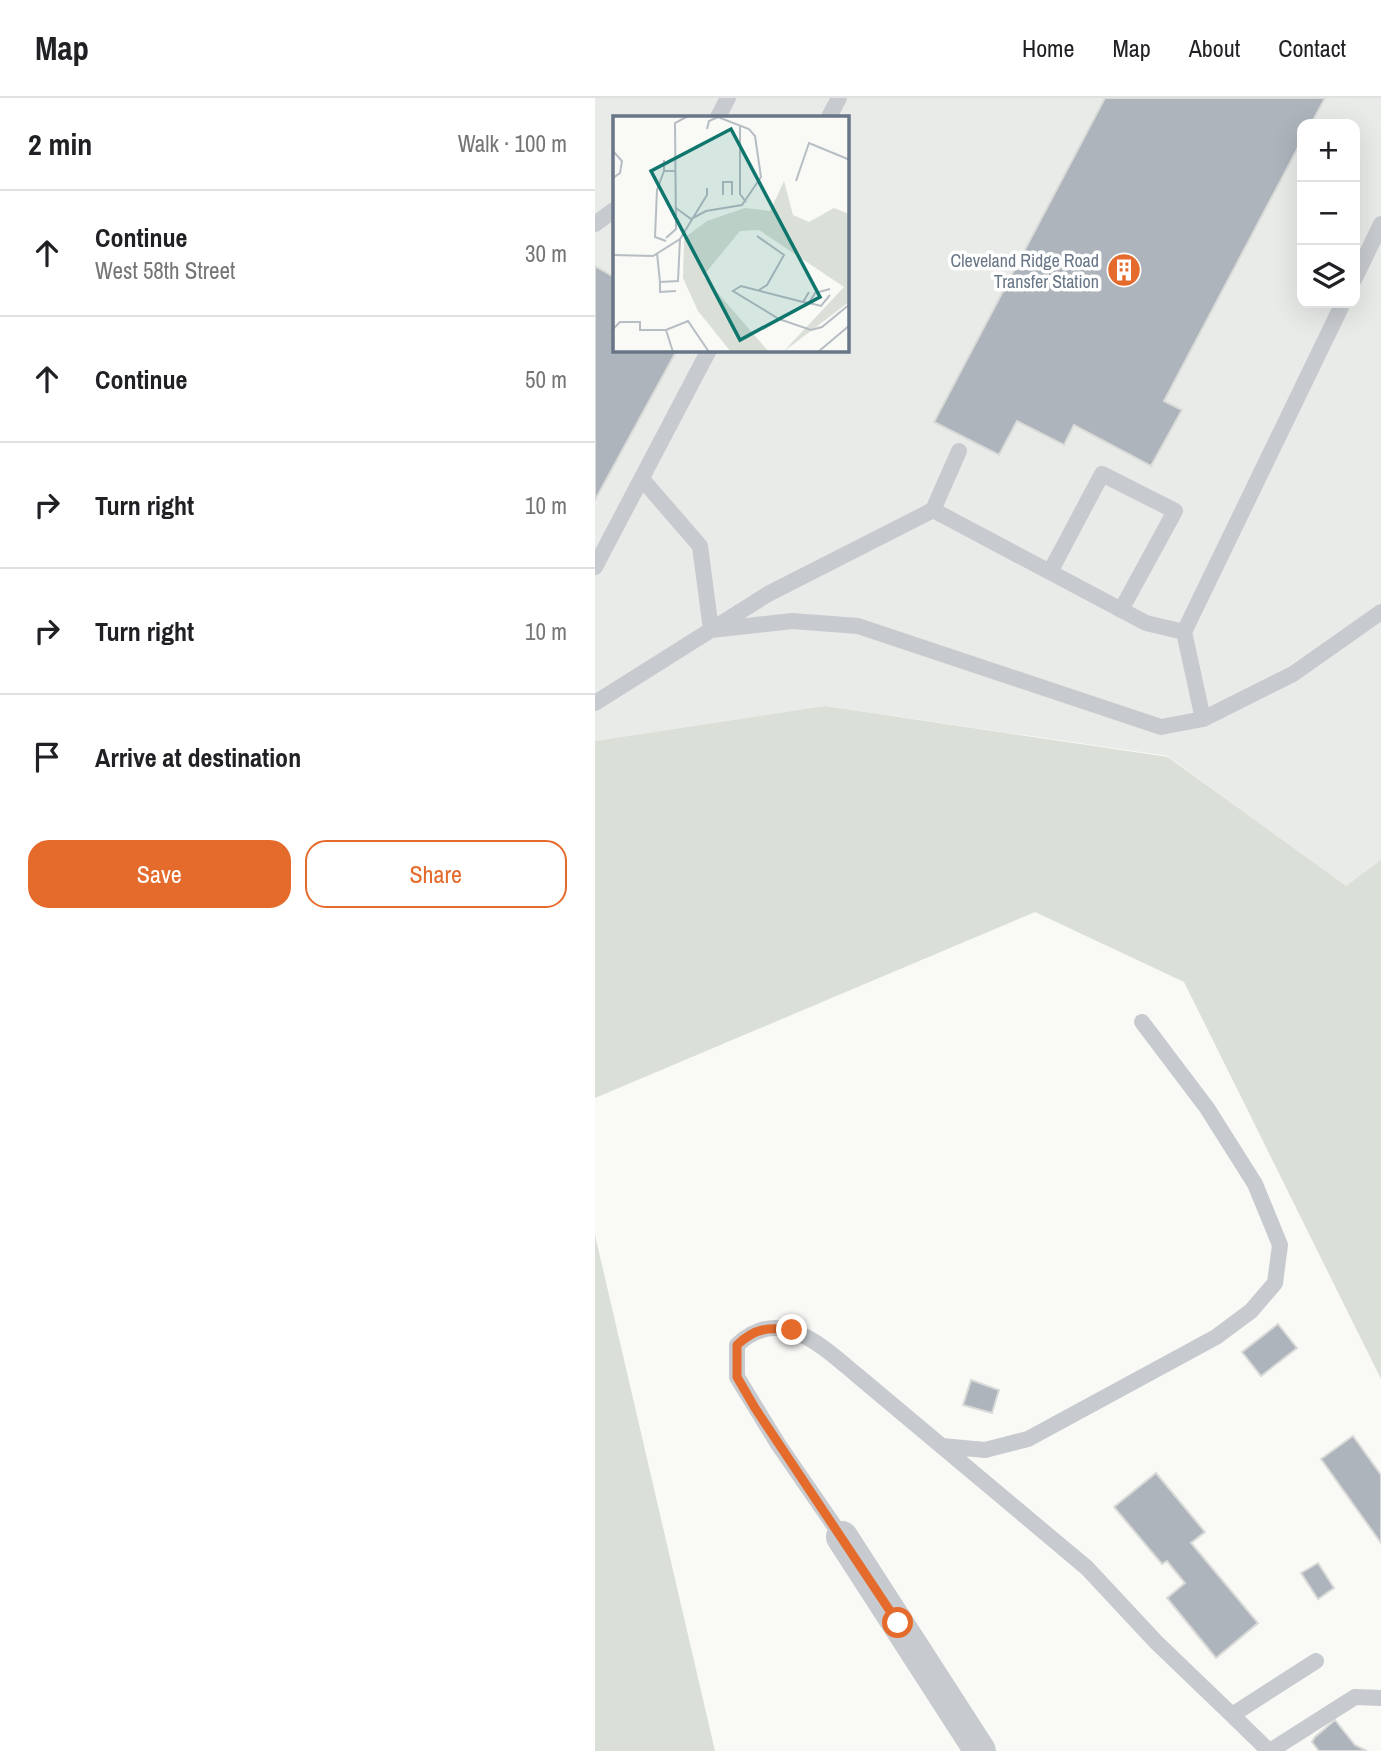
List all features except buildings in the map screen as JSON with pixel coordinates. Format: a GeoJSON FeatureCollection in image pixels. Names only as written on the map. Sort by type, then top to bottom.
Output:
{"type":"FeatureCollection","features":[{"type":"Feature","properties":{"kind":"street"},"geometry":{"type":"LineString","coordinates":[[842,1537],[980,1751]]}},
{"type":"Feature","properties":{"kind":"lane"},"geometry":{"type":"LineString","coordinates":[[719,116],[728,98]]}},
{"type":"Feature","properties":{"kind":"lane"},"geometry":{"type":"LineString","coordinates":[[830,116],[839,98]]}},
{"type":"Feature","properties":{"kind":"lane"},"geometry":{"type":"LineString","coordinates":[[595,224],[613,212]]}},
{"type":"Feature","properties":{"kind":"lane"},"geometry":{"type":"LineString","coordinates":[[1360,268],[1381,224]]}},
{"type":"Feature","properties":{"kind":"lane"},"geometry":{"type":"LineString","coordinates":[[1203,719],[1184,632],[1341,308]]}},
{"type":"Feature","properties":{"kind":"lane"},"geometry":{"type":"LineString","coordinates":[[595,566],[708,352]]}},
{"type":"Feature","properties":{"kind":"lane"},"geometry":{"type":"LineString","coordinates":[[595,703],[768,594],[933,510],[960,451]]}},
{"type":"Feature","properties":{"kind":"lane"},"geometry":{"type":"LineString","coordinates":[[1049,572],[1102,474],[1175,511],[1121,610]]}},
{"type":"Feature","properties":{"kind":"lane"},"geometry":{"type":"LineString","coordinates":[[642,478],[700,546],[711,630]]}},
{"type":"Feature","properties":{"kind":"lane"},"geometry":{"type":"LineString","coordinates":[[933,510],[1146,623],[1184,632]]}},
{"type":"Feature","properties":{"kind":"lane"},"geometry":{"type":"LineString","coordinates":[[711,630],[792,621],[858,626],[1161,727],[1203,719],[1293,674],[1381,612]]}},
{"type":"Feature","properties":{"kind":"lane"},"geometry":{"type":"LineString","coordinates":[[942,1446],[985,1450],[1028,1439],[1216,1337],[1251,1311],[1275,1283],[1280,1245],[1255,1184],[1207,1108],[1142,1023]]}},
{"type":"Feature","properties":{"kind":"lane"},"geometry":{"type":"LineString","coordinates":[[842,1537],[778,1444],[737,1377],[737,1345],[761,1328],[792,1330],[822,1346],[1087,1568],[1156,1642],[1270,1751],[1355,1696],[1381,1698]]}},
{"type":"Feature","properties":{"kind":"lane"},"geometry":{"type":"LineString","coordinates":[[1232,1714],[1316,1661]]}},
{"type":"Feature","properties":{"kind":"shaded area"},"geometry":{"type":"Polygon","coordinates":[[[595,98],[1381,98],[1381,860],[1346,887],[1168,756],[825,706],[595,741],[595,98]]]}},
{"type":"Feature","properties":{"kind":"shaded area"},"geometry":{"type":"Polygon","coordinates":[[[825,706],[1168,757],[1346,886],[1381,860],[1381,1379],[1184,982],[1035,912],[595,1098],[595,741],[825,706]]]}},
{"type":"Feature","properties":{"kind":"shaded area"},"geometry":{"type":"Polygon","coordinates":[[[595,1235],[715,1751],[595,1751],[595,1235]]]}},
{"type":"Feature","properties":{"kind":"place","name":"Cleveland Ridge Road Transfer Station"},"geometry":{"type":"Point","coordinates":[1124,270]}},
{"type":"Feature","properties":{"kind":"route"},"geometry":{"type":"LineString","coordinates":[[792,1330],[761,1328],[747,1336],[737,1345],[737,1377],[778,1444],[898,1623]]}}]}
